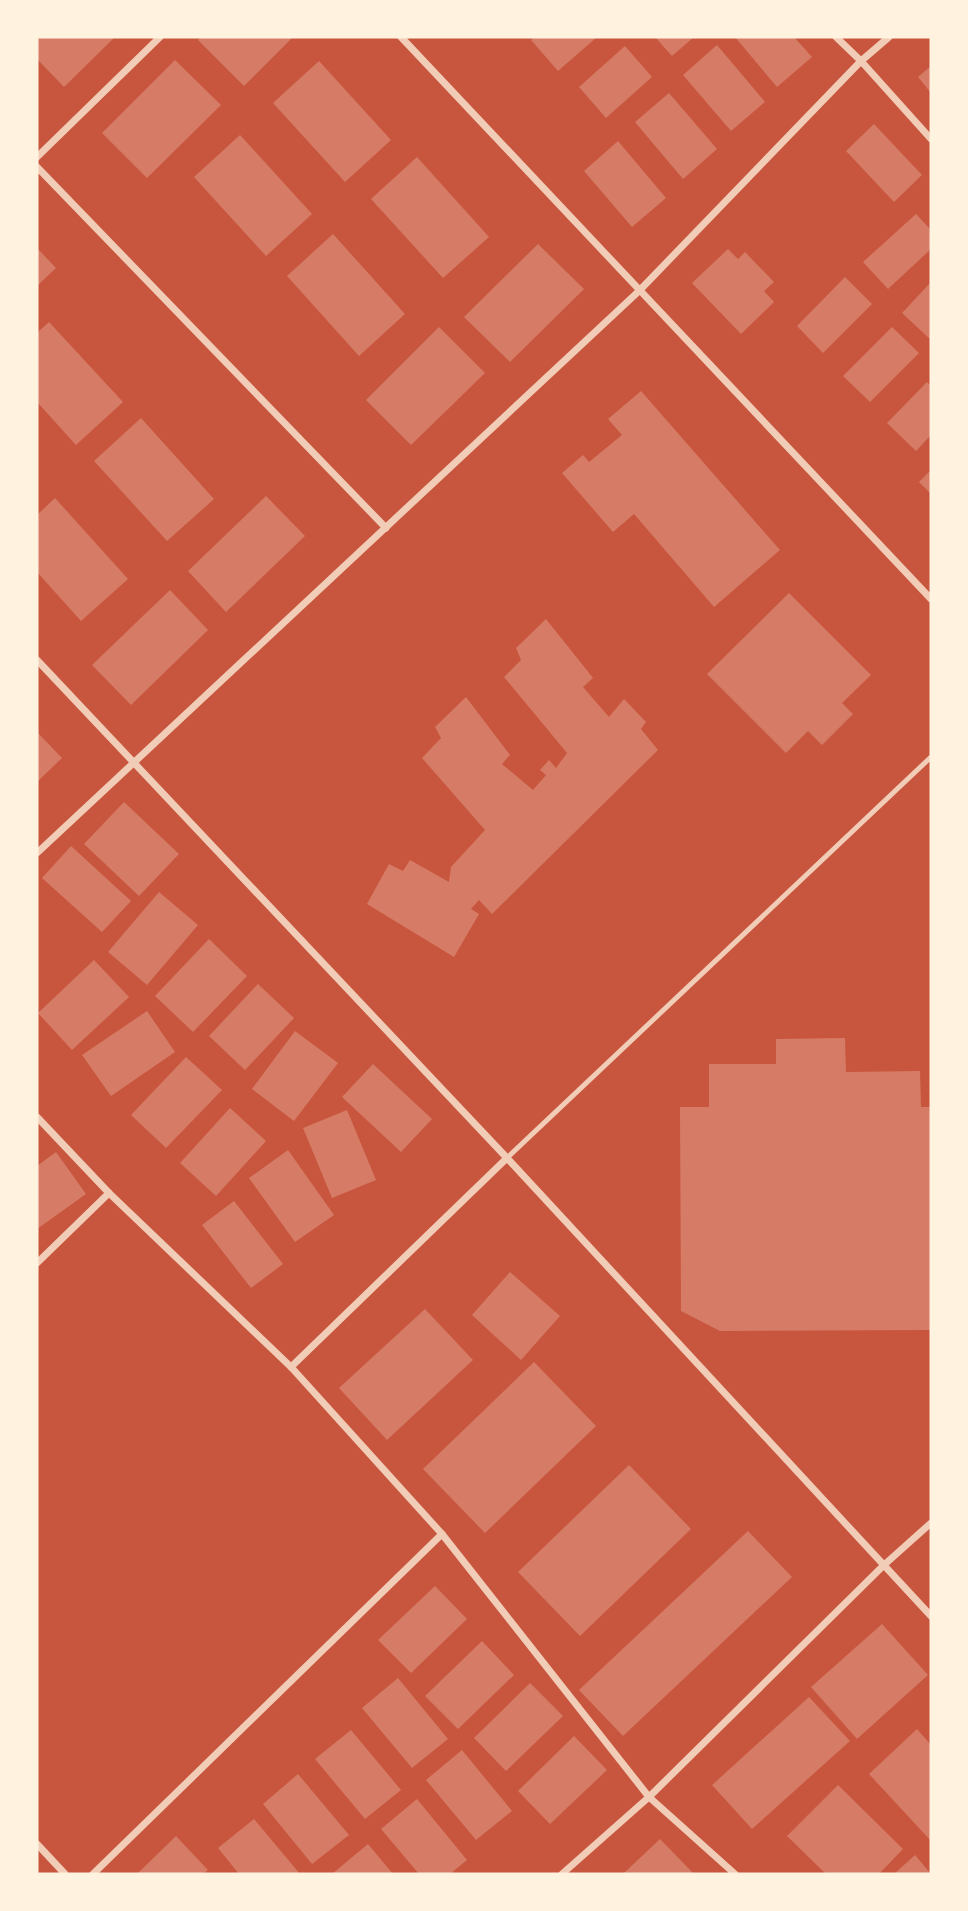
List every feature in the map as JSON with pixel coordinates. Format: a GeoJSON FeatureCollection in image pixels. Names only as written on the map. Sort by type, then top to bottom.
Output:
{"type":"FeatureCollection","features":[{"type":"Feature","properties":{"kind":"street"},"geometry":{"type":"LineString","coordinates":[[37,157],[160,37]]}},
{"type":"Feature","properties":{"kind":"street"},"geometry":{"type":"LineString","coordinates":[[401,37],[931,599]]}},
{"type":"Feature","properties":{"kind":"street"},"geometry":{"type":"LineString","coordinates":[[836,37],[931,139]]}},
{"type":"Feature","properties":{"kind":"street"},"geometry":{"type":"LineString","coordinates":[[37,853],[639,291],[861,61],[889,37]]}},
{"type":"Feature","properties":{"kind":"street"},"geometry":{"type":"LineString","coordinates":[[37,167],[386,528]]}},
{"type":"Feature","properties":{"kind":"street"},"geometry":{"type":"LineString","coordinates":[[37,660],[508,1158],[931,1616]]}},
{"type":"Feature","properties":{"kind":"street"},"geometry":{"type":"LineString","coordinates":[[37,1117],[109,1193],[291,1367],[442,1534],[649,1797],[735,1874]]}},
{"type":"Feature","properties":{"kind":"street"},"geometry":{"type":"LineString","coordinates":[[291,1367],[508,1158]]}},
{"type":"Feature","properties":{"kind":"street"},"geometry":{"type":"LineString","coordinates":[[37,1263],[109,1193]]}},
{"type":"Feature","properties":{"kind":"street"},"geometry":{"type":"LineString","coordinates":[[562,1874],[649,1797],[884,1565],[931,1523]]}},
{"type":"Feature","properties":{"kind":"street"},"geometry":{"type":"LineString","coordinates":[[93,1874],[442,1534]]}},
{"type":"Feature","properties":{"kind":"street"},"geometry":{"type":"LineString","coordinates":[[37,1844],[65,1874]]}},
{"type":"Feature","properties":{"kind":"lane"},"geometry":{"type":"LineString","coordinates":[[508,1158],[931,757]]}},
{"type":"Feature","properties":{"kind":"building"},"geometry":{"type":"Polygon","coordinates":[[[37,37],[115,37],[64,87],[37,59],[37,37]]]}},
{"type":"Feature","properties":{"kind":"building"},"geometry":{"type":"Polygon","coordinates":[[[201,37],[293,37],[244,86],[198,40],[201,37]]]}},
{"type":"Feature","properties":{"kind":"building"},"geometry":{"type":"Polygon","coordinates":[[[535,37],[597,37],[558,71],[531,40],[535,37]]]}},
{"type":"Feature","properties":{"kind":"building"},"geometry":{"type":"Polygon","coordinates":[[[655,37],[694,37],[672,56],[655,37]]]}},
{"type":"Feature","properties":{"kind":"building"},"geometry":{"type":"Polygon","coordinates":[[[735,37],[794,37],[812,57],[777,87],[735,37]]]}},
{"type":"Feature","properties":{"kind":"building"},"geometry":{"type":"Polygon","coordinates":[[[717,45],[765,102],[731,131],[683,75],[717,45]]]}},
{"type":"Feature","properties":{"kind":"building"},"geometry":{"type":"Polygon","coordinates":[[[625,46],[652,77],[606,118],[579,87],[625,46]]]}},
{"type":"Feature","properties":{"kind":"building"},"geometry":{"type":"Polygon","coordinates":[[[175,60],[221,105],[147,178],[102,133],[175,60]]]}},
{"type":"Feature","properties":{"kind":"building"},"geometry":{"type":"Polygon","coordinates":[[[319,61],[391,140],[345,182],[273,103],[319,61]]]}},
{"type":"Feature","properties":{"kind":"building"},"geometry":{"type":"Polygon","coordinates":[[[931,66],[931,93],[918,77],[931,66]]]}},
{"type":"Feature","properties":{"kind":"building"},"geometry":{"type":"Polygon","coordinates":[[[669,93],[717,149],[683,179],[635,122],[669,93]]]}},
{"type":"Feature","properties":{"kind":"building"},"geometry":{"type":"Polygon","coordinates":[[[874,124],[922,175],[894,202],[846,151],[874,124]]]}},
{"type":"Feature","properties":{"kind":"building"},"geometry":{"type":"Polygon","coordinates":[[[240,135],[312,214],[266,256],[194,177],[240,135]]]}},
{"type":"Feature","properties":{"kind":"building"},"geometry":{"type":"Polygon","coordinates":[[[618,141],[666,198],[632,227],[584,171],[618,141]]]}},
{"type":"Feature","properties":{"kind":"building"},"geometry":{"type":"Polygon","coordinates":[[[417,157],[489,237],[443,278],[371,199],[417,157]]]}},
{"type":"Feature","properties":{"kind":"building"},"geometry":{"type":"Polygon","coordinates":[[[916,214],[931,230],[931,249],[888,289],[863,262],[916,214]]]}},
{"type":"Feature","properties":{"kind":"building"},"geometry":{"type":"Polygon","coordinates":[[[333,234],[405,314],[359,356],[287,276],[333,234]]]}},
{"type":"Feature","properties":{"kind":"building"},"geometry":{"type":"Polygon","coordinates":[[[538,244],[584,289],[510,362],[464,317],[538,244]]]}},
{"type":"Feature","properties":{"kind":"building"},"geometry":{"type":"Polygon","coordinates":[[[37,248],[56,268],[37,286],[37,248]]]}},
{"type":"Feature","properties":{"kind":"building"},"geometry":{"type":"Polygon","coordinates":[[[728,249],[738,259],[745,252],[774,282],[764,291],[774,302],[741,334],[692,283],[728,249]]]}},
{"type":"Feature","properties":{"kind":"building"},"geometry":{"type":"Polygon","coordinates":[[[845,277],[872,304],[823,353],[797,326],[845,277]]]}},
{"type":"Feature","properties":{"kind":"building"},"geometry":{"type":"Polygon","coordinates":[[[931,282],[931,340],[902,313],[931,282]]]}},
{"type":"Feature","properties":{"kind":"building"},"geometry":{"type":"Polygon","coordinates":[[[49,322],[123,402],[76,445],[37,402],[37,333],[49,322]]]}},
{"type":"Feature","properties":{"kind":"building"},"geometry":{"type":"Polygon","coordinates":[[[439,327],[485,373],[411,445],[366,400],[439,327]]]}},
{"type":"Feature","properties":{"kind":"building"},"geometry":{"type":"Polygon","coordinates":[[[892,327],[919,353],[870,402],[843,376],[892,327]]]}},
{"type":"Feature","properties":{"kind":"building"},"geometry":{"type":"Polygon","coordinates":[[[927,382],[931,386],[931,435],[916,451],[887,423],[927,382]]]}},
{"type":"Feature","properties":{"kind":"building"},"geometry":{"type":"Polygon","coordinates":[[[641,391],[780,550],[714,607],[634,514],[613,532],[562,473],[583,455],[589,462],[622,435],[608,419],[641,391]]]}},
{"type":"Feature","properties":{"kind":"building"},"geometry":{"type":"Polygon","coordinates":[[[141,418],[214,499],[167,541],[94,461],[141,418]]]}},
{"type":"Feature","properties":{"kind":"building"},"geometry":{"type":"Polygon","coordinates":[[[931,470],[931,494],[919,482],[931,470]]]}},
{"type":"Feature","properties":{"kind":"building"},"geometry":{"type":"Polygon","coordinates":[[[266,496],[305,536],[226,612],[188,571],[266,496]]]}},
{"type":"Feature","properties":{"kind":"building"},"geometry":{"type":"Polygon","coordinates":[[[55,498],[128,579],[81,621],[37,572],[37,515],[55,498]]]}},
{"type":"Feature","properties":{"kind":"building"},"geometry":{"type":"Polygon","coordinates":[[[170,590],[208,630],[131,705],[92,665],[170,590]]]}},
{"type":"Feature","properties":{"kind":"building"},"geometry":{"type":"Polygon","coordinates":[[[789,593],[871,675],[842,703],[853,714],[822,745],[808,731],[786,753],[707,674],[789,593]]]}},
{"type":"Feature","properties":{"kind":"building"},"geometry":{"type":"Polygon","coordinates":[[[546,619],[593,678],[583,687],[609,717],[624,699],[646,722],[641,729],[658,750],[492,914],[479,900],[471,909],[479,914],[454,957],[367,904],[389,864],[403,871],[410,860],[449,882],[451,867],[485,830],[422,758],[441,738],[435,727],[466,697],[510,755],[502,764],[533,790],[546,775],[540,770],[549,760],[556,768],[567,753],[504,677],[521,660],[516,648],[546,619]]]}},
{"type":"Feature","properties":{"kind":"building"},"geometry":{"type":"Polygon","coordinates":[[[37,732],[62,758],[37,782],[37,732]]]}},
{"type":"Feature","properties":{"kind":"building"},"geometry":{"type":"Polygon","coordinates":[[[124,802],[179,854],[139,896],[84,844],[124,802]]]}},
{"type":"Feature","properties":{"kind":"building"},"geometry":{"type":"Polygon","coordinates":[[[71,846],[131,901],[102,932],[42,878],[71,846]]]}},
{"type":"Feature","properties":{"kind":"building"},"geometry":{"type":"Polygon","coordinates":[[[159,892],[198,925],[147,985],[108,952],[159,892]]]}},
{"type":"Feature","properties":{"kind":"building"},"geometry":{"type":"Polygon","coordinates":[[[209,939],[247,976],[193,1032],[155,996],[209,939]]]}},
{"type":"Feature","properties":{"kind":"building"},"geometry":{"type":"Polygon","coordinates":[[[94,960],[129,997],[72,1050],[38,1013],[94,960]]]}},
{"type":"Feature","properties":{"kind":"building"},"geometry":{"type":"Polygon","coordinates":[[[258,984],[294,1018],[245,1070],[209,1036],[258,984]]]}},
{"type":"Feature","properties":{"kind":"building"},"geometry":{"type":"Polygon","coordinates":[[[147,1011],[175,1052],[111,1096],[82,1055],[147,1011]]]}},
{"type":"Feature","properties":{"kind":"building"},"geometry":{"type":"Polygon","coordinates":[[[295,1031],[338,1063],[294,1121],[252,1089],[295,1031]]]}},
{"type":"Feature","properties":{"kind":"building"},"geometry":{"type":"Polygon","coordinates":[[[845,1038],[846,1072],[920,1071],[921,1107],[931,1107],[931,1330],[720,1331],[681,1311],[680,1107],[709,1107],[709,1064],[776,1064],[776,1039],[845,1038]]]}},
{"type":"Feature","properties":{"kind":"building"},"geometry":{"type":"Polygon","coordinates":[[[186,1057],[222,1090],[166,1148],[131,1115],[186,1057]]]}},
{"type":"Feature","properties":{"kind":"building"},"geometry":{"type":"Polygon","coordinates":[[[373,1064],[432,1119],[401,1152],[342,1097],[373,1064]]]}},
{"type":"Feature","properties":{"kind":"building"},"geometry":{"type":"Polygon","coordinates":[[[230,1108],[266,1141],[216,1196],[180,1163],[230,1108]]]}},
{"type":"Feature","properties":{"kind":"building"},"geometry":{"type":"Polygon","coordinates":[[[347,1110],[376,1180],[332,1198],[303,1128],[347,1110]]]}},
{"type":"Feature","properties":{"kind":"building"},"geometry":{"type":"Polygon","coordinates":[[[288,1150],[334,1215],[295,1242],[249,1178],[288,1150]]]}},
{"type":"Feature","properties":{"kind":"building"},"geometry":{"type":"Polygon","coordinates":[[[56,1152],[86,1194],[37,1229],[37,1166],[56,1152]]]}},
{"type":"Feature","properties":{"kind":"building"},"geometry":{"type":"Polygon","coordinates":[[[234,1201],[283,1264],[251,1288],[202,1225],[234,1201]]]}},
{"type":"Feature","properties":{"kind":"building"},"geometry":{"type":"Polygon","coordinates":[[[510,1272],[560,1316],[521,1360],[472,1315],[510,1272]]]}},
{"type":"Feature","properties":{"kind":"building"},"geometry":{"type":"Polygon","coordinates":[[[425,1309],[473,1360],[387,1440],[339,1388],[425,1309]]]}},
{"type":"Feature","properties":{"kind":"building"},"geometry":{"type":"Polygon","coordinates":[[[534,1362],[596,1426],[485,1533],[423,1469],[534,1362]]]}},
{"type":"Feature","properties":{"kind":"building"},"geometry":{"type":"Polygon","coordinates":[[[629,1465],[691,1529],[580,1636],[518,1572],[629,1465]]]}},
{"type":"Feature","properties":{"kind":"building"},"geometry":{"type":"Polygon","coordinates":[[[748,1531],[792,1577],[623,1736],[579,1690],[748,1531]]]}},
{"type":"Feature","properties":{"kind":"building"},"geometry":{"type":"Polygon","coordinates":[[[435,1586],[467,1619],[411,1673],[378,1640],[435,1586]]]}},
{"type":"Feature","properties":{"kind":"building"},"geometry":{"type":"Polygon","coordinates":[[[882,1624],[928,1675],[857,1739],[811,1687],[882,1624]]]}},
{"type":"Feature","properties":{"kind":"building"},"geometry":{"type":"Polygon","coordinates":[[[482,1641],[514,1675],[458,1729],[425,1696],[482,1641]]]}},
{"type":"Feature","properties":{"kind":"building"},"geometry":{"type":"Polygon","coordinates":[[[398,1678],[448,1739],[412,1768],[362,1708],[398,1678]]]}},
{"type":"Feature","properties":{"kind":"building"},"geometry":{"type":"Polygon","coordinates":[[[530,1683],[563,1716],[506,1771],[474,1738],[530,1683]]]}},
{"type":"Feature","properties":{"kind":"building"},"geometry":{"type":"Polygon","coordinates":[[[809,1697],[850,1741],[752,1829],[712,1785],[809,1697]]]}},
{"type":"Feature","properties":{"kind":"building"},"geometry":{"type":"Polygon","coordinates":[[[917,1729],[931,1745],[931,1841],[869,1774],[917,1729]]]}},
{"type":"Feature","properties":{"kind":"building"},"geometry":{"type":"Polygon","coordinates":[[[351,1730],[401,1790],[365,1819],[315,1759],[351,1730]]]}},
{"type":"Feature","properties":{"kind":"building"},"geometry":{"type":"Polygon","coordinates":[[[574,1736],[607,1770],[550,1824],[518,1791],[574,1736]]]}},
{"type":"Feature","properties":{"kind":"building"},"geometry":{"type":"Polygon","coordinates":[[[462,1750],[512,1811],[476,1840],[426,1780],[462,1750]]]}},
{"type":"Feature","properties":{"kind":"building"},"geometry":{"type":"Polygon","coordinates":[[[298,1774],[349,1835],[312,1864],[263,1804],[298,1774]]]}},
{"type":"Feature","properties":{"kind":"building"},"geometry":{"type":"Polygon","coordinates":[[[838,1785],[903,1849],[879,1874],[826,1874],[787,1836],[838,1785]]]}},
{"type":"Feature","properties":{"kind":"building"},"geometry":{"type":"Polygon","coordinates":[[[417,1799],[467,1860],[450,1874],[419,1874],[381,1829],[417,1799]]]}},
{"type":"Feature","properties":{"kind":"building"},"geometry":{"type":"Polygon","coordinates":[[[254,1819],[300,1874],[239,1874],[218,1848],[254,1819]]]}},
{"type":"Feature","properties":{"kind":"building"},"geometry":{"type":"Polygon","coordinates":[[[176,1836],[208,1870],[203,1874],[137,1874],[176,1836]]]}},
{"type":"Feature","properties":{"kind":"building"},"geometry":{"type":"Polygon","coordinates":[[[660,1839],[694,1874],[623,1874],[660,1839]]]}},
{"type":"Feature","properties":{"kind":"building"},"geometry":{"type":"Polygon","coordinates":[[[368,1844],[393,1874],[332,1874],[368,1844]]]}},
{"type":"Feature","properties":{"kind":"building"},"geometry":{"type":"Polygon","coordinates":[[[915,1855],[931,1874],[894,1874],[915,1855]]]}}]}
